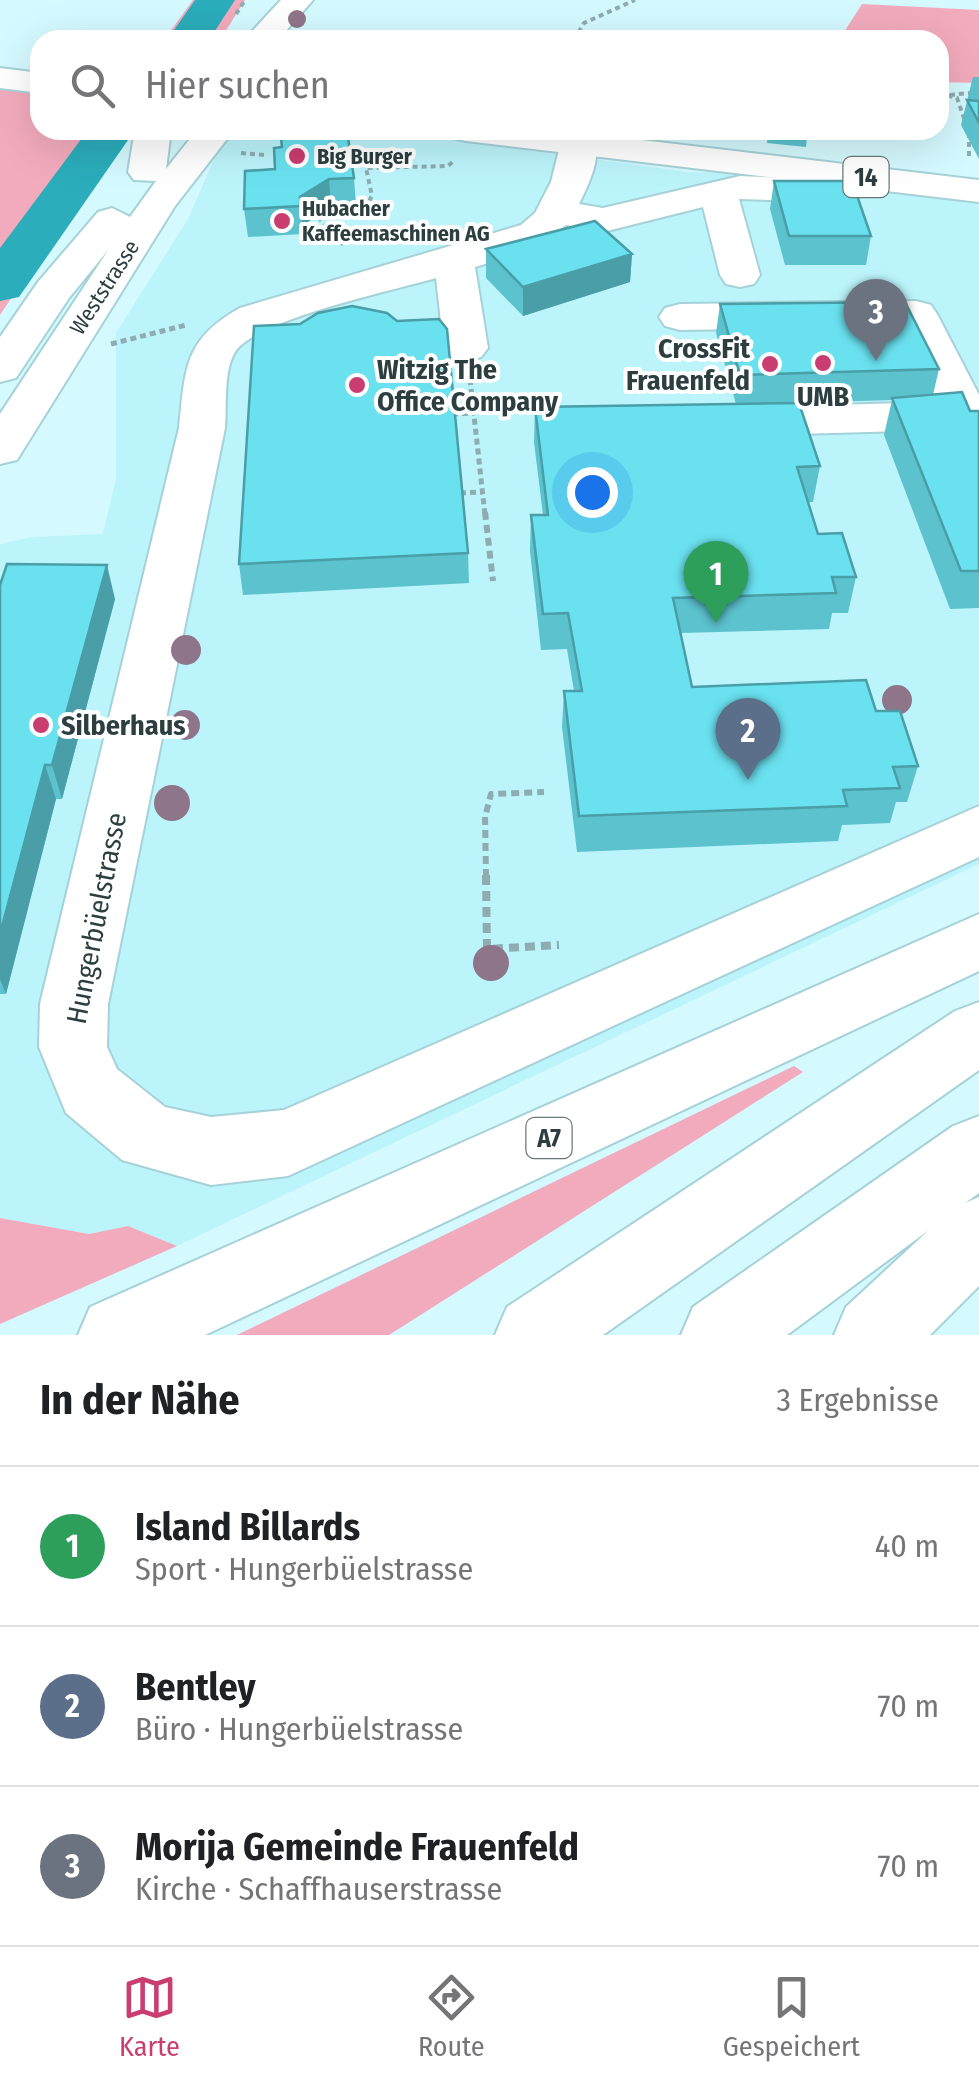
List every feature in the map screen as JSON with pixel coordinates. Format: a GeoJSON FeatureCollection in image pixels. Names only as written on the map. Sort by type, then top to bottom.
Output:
{"type":"FeatureCollection","features":[{"type":"Feature","properties":{"kind":"main road"},"geometry":{"type":"LineString","coordinates":[[270,30],[298,0]]}},
{"type":"Feature","properties":{"kind":"main road"},"geometry":{"type":"LineString","coordinates":[[305,30],[331,0]]}},
{"type":"Feature","properties":{"kind":"main road"},"geometry":{"type":"LineString","coordinates":[[0,59],[30,62]]}},
{"type":"Feature","properties":{"kind":"main road"},"geometry":{"type":"LineString","coordinates":[[0,70],[30,74]]}},
{"type":"Feature","properties":{"kind":"main road"},"geometry":{"type":"LineString","coordinates":[[0,78],[30,82]]}},
{"type":"Feature","properties":{"kind":"main road","name":"Weststrasse"},"geometry":{"type":"LineString","coordinates":[[147,172],[152,140]]}},
{"type":"Feature","properties":{"kind":"main road","name":"Weststrasse"},"geometry":{"type":"LineString","coordinates":[[0,369],[52,291],[96,242],[172,140]]}},
{"type":"Feature","properties":{"kind":"main road","name":"Weststrasse"},"geometry":{"type":"LineString","coordinates":[[0,450],[159,202],[208,140]]}},
{"type":"Feature","properties":{"kind":"main road","name":"14"},"geometry":{"type":"LineString","coordinates":[[460,145],[521,140]]}},
{"type":"Feature","properties":{"kind":"main road","name":"Hungerbüelstrasse"},"geometry":{"type":"LineString","coordinates":[[568,140],[554,211],[544,226],[524,240],[255,317],[223,332],[210,353],[202,428],[74,1004],[73,1047],[91,1091],[147,1136],[211,1151],[288,1143],[979,830]]}},
{"type":"Feature","properties":{"kind":"main road","name":"14"},"geometry":{"type":"LineString","coordinates":[[596,140],[837,173],[975,179]]}},
{"type":"Feature","properties":{"kind":"main road"},"geometry":{"type":"LineString","coordinates":[[554,211],[604,220],[740,187],[826,192],[837,173]]}},
{"type":"Feature","properties":{"kind":"main road"},"geometry":{"type":"LineString","coordinates":[[718,192],[740,275]]}},
{"type":"Feature","properties":{"kind":"main road"},"geometry":{"type":"LineString","coordinates":[[454,263],[466,348]]}},
{"type":"Feature","properties":{"kind":"main road"},"geometry":{"type":"LineString","coordinates":[[680,318],[916,314],[959,400],[959,419],[708,422]]}},
{"type":"Feature","properties":{"kind":"main road","name":"A7"},"geometry":{"type":"LineString","coordinates":[[118,1335],[979,940]]}},
{"type":"Feature","properties":{"kind":"main road"},"geometry":{"type":"LineString","coordinates":[[535,1335],[979,1032]]}},
{"type":"Feature","properties":{"kind":"main road"},"geometry":{"type":"LineString","coordinates":[[722,1335],[979,1150]]}},
{"type":"Feature","properties":{"kind":"main road"},"geometry":{"type":"LineString","coordinates":[[874,1335],[979,1234]]}},
{"type":"Feature","properties":{"kind":"path"},"geometry":{"type":"LineString","coordinates":[[580,30],[584,23],[635,0]]}},
{"type":"Feature","properties":{"kind":"path"},"geometry":{"type":"LineString","coordinates":[[949,95],[979,92]]}},
{"type":"Feature","properties":{"kind":"path"},"geometry":{"type":"LineString","coordinates":[[949,95],[957,98],[968,131],[975,179]]}},
{"type":"Feature","properties":{"kind":"path"},"geometry":{"type":"LineString","coordinates":[[344,244],[319,217],[367,204],[372,196],[366,168],[448,166],[460,145]]}},
{"type":"Feature","properties":{"kind":"path"},"geometry":{"type":"LineString","coordinates":[[968,148],[979,148]]}},
{"type":"Feature","properties":{"kind":"path"},"geometry":{"type":"LineString","coordinates":[[101,346],[191,324]]}},
{"type":"Feature","properties":{"kind":"path"},"geometry":{"type":"LineString","coordinates":[[466,348],[492,582]]}},
{"type":"Feature","properties":{"kind":"path"},"geometry":{"type":"LineString","coordinates":[[452,414],[475,413]]}},
{"type":"Feature","properties":{"kind":"path"},"geometry":{"type":"LineString","coordinates":[[460,493],[483,492]]}},
{"type":"Feature","properties":{"kind":"path"},"geometry":{"type":"LineString","coordinates":[[544,792],[491,794],[485,818],[487,948],[559,944]]}},
{"type":"Feature","properties":{"kind":"shaded area"},"geometry":{"type":"Polygon","coordinates":[[[193,0],[245,0],[226,30],[171,30],[193,0]]]}},
{"type":"Feature","properties":{"kind":"shaded area"},"geometry":{"type":"Polygon","coordinates":[[[862,4],[979,10],[979,83],[949,82],[949,30],[845,30],[862,4]]]}},
{"type":"Feature","properties":{"kind":"shaded area"},"geometry":{"type":"Polygon","coordinates":[[[0,87],[30,92],[30,140],[122,140],[82,192],[0,315],[0,87]]]}},
{"type":"Feature","properties":{"kind":"shaded area"},"geometry":{"type":"Polygon","coordinates":[[[461,140],[687,172],[747,174],[979,203],[979,864],[177,1246],[128,1226],[89,1234],[0,1218],[0,544],[33,537],[103,534],[116,478],[116,333],[188,219],[222,141],[461,140]]]}},
{"type":"Feature","properties":{"kind":"shaded area"},"geometry":{"type":"Polygon","coordinates":[[[794,1066],[803,1072],[389,1335],[237,1335],[794,1066]]]}},
{"type":"Feature","properties":{"kind":"shaded area"},"geometry":{"type":"Polygon","coordinates":[[[0,1218],[89,1234],[128,1226],[177,1246],[0,1324],[0,1218]]]}},
{"type":"Feature","properties":{"kind":"building"},"geometry":{"type":"Polygon","coordinates":[[[967,100],[979,101],[979,123],[967,100]]]}},
{"type":"Feature","properties":{"kind":"building"},"geometry":{"type":"Polygon","coordinates":[[[281,140],[348,140],[354,178],[329,179],[300,197],[300,206],[244,209],[245,171],[275,169],[274,148],[282,147],[281,140]]]}},
{"type":"Feature","properties":{"kind":"building"},"geometry":{"type":"Polygon","coordinates":[[[774,181],[852,181],[871,236],[789,236],[774,181]]]}},
{"type":"Feature","properties":{"kind":"building"},"geometry":{"type":"Polygon","coordinates":[[[595,221],[632,254],[523,287],[486,249],[595,221]]]}},
{"type":"Feature","properties":{"kind":"building"},"geometry":{"type":"Polygon","coordinates":[[[905,302],[939,369],[740,375],[720,304],[905,302]]]}},
{"type":"Feature","properties":{"kind":"building"},"geometry":{"type":"Polygon","coordinates":[[[352,306],[387,313],[397,321],[439,319],[447,329],[468,553],[239,564],[254,326],[300,324],[318,313],[352,306]]]}},
{"type":"Feature","properties":{"kind":"building"},"geometry":{"type":"Polygon","coordinates":[[[962,392],[970,411],[979,411],[979,571],[961,571],[892,398],[962,392]]]}},
{"type":"Feature","properties":{"kind":"building"},"geometry":{"type":"Polygon","coordinates":[[[799,403],[820,466],[797,467],[818,534],[842,533],[856,577],[832,577],[836,593],[673,598],[692,687],[866,680],[876,711],[900,711],[918,766],[893,767],[900,788],[843,790],[847,806],[579,816],[564,691],[582,691],[568,613],[543,614],[531,515],[548,515],[535,407],[799,403]]]}},
{"type":"Feature","properties":{"kind":"building","name":"Silberhaus"},"geometry":{"type":"Polygon","coordinates":[[[7,564],[107,565],[52,765],[45,765],[0,934],[0,585],[7,564]]]}},
{"type":"Feature","properties":{"kind":"waterway"},"geometry":{"type":"LineString","coordinates":[[195,30],[215,0]]}},
{"type":"Feature","properties":{"kind":"waterway"},"geometry":{"type":"LineString","coordinates":[[0,285],[105,140]]}},
{"type":"Feature","properties":{"kind":"place","name":"Big Burger"},"geometry":{"type":"Point","coordinates":[297,156]}},
{"type":"Feature","properties":{"kind":"place","name":"Hubacher Kaffeemaschinen AG"},"geometry":{"type":"Point","coordinates":[282,221]}},
{"type":"Feature","properties":{"kind":"place","name":"Morija Gemeinde Frauenfeld"},"geometry":{"type":"Point","coordinates":[876,361]}},
{"type":"Feature","properties":{"kind":"place","name":"UMB"},"geometry":{"type":"Point","coordinates":[823,363]}},
{"type":"Feature","properties":{"kind":"place","name":"CrossFit Frauenfeld"},"geometry":{"type":"Point","coordinates":[770,364]}},
{"type":"Feature","properties":{"kind":"place","name":"Witzig The Office Company"},"geometry":{"type":"Point","coordinates":[357,385]}},
{"type":"Feature","properties":{"kind":"place","name":"Island Billards"},"geometry":{"type":"Point","coordinates":[716,623]}},
{"type":"Feature","properties":{"kind":"place","name":"Silberhaus"},"geometry":{"type":"Point","coordinates":[41,725]}},
{"type":"Feature","properties":{"kind":"place","name":"Bentley"},"geometry":{"type":"Point","coordinates":[748,780]}}]}
